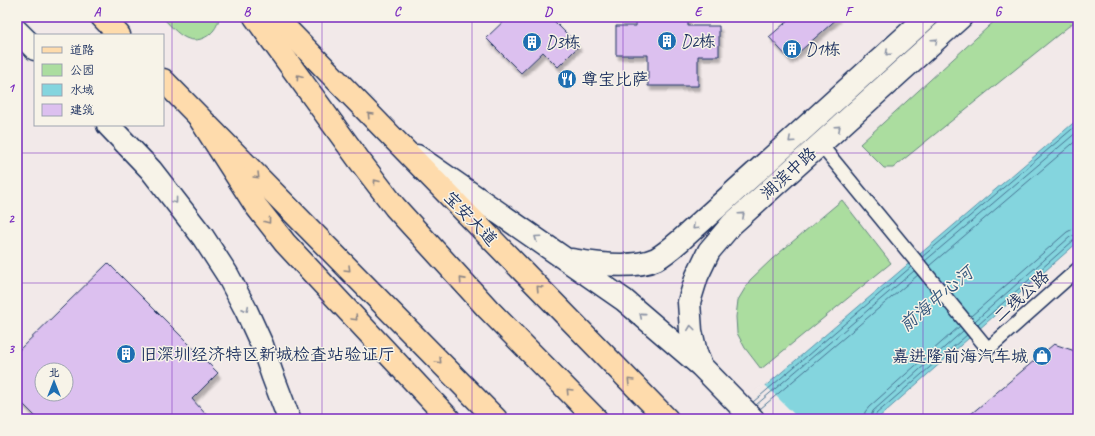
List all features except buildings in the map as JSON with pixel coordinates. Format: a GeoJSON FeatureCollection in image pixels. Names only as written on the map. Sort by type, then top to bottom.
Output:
{"type":"FeatureCollection","features":[{"type":"Feature","properties":{"kind":"main road"},"geometry":{"type":"LineString","coordinates":[[102,17],[118,34]]}},
{"type":"Feature","properties":{"kind":"main road"},"geometry":{"type":"LineString","coordinates":[[255,17],[354,154],[395,207],[488,308],[596,419]]}},
{"type":"Feature","properties":{"kind":"main road","name":"宝安大道"},"geometry":{"type":"LineString","coordinates":[[275,17],[662,414]]}},
{"type":"Feature","properties":{"kind":"main road","name":"湖滨中路"},"geometry":{"type":"LineString","coordinates":[[568,259],[598,264],[620,264],[642,263],[655,259],[681,240],[927,17]]}},
{"type":"Feature","properties":{"kind":"main road","name":"湖滨中路"},"geometry":{"type":"LineString","coordinates":[[702,367],[692,339],[689,302],[697,276],[709,251],[727,230],[768,191],[961,17]]}},
{"type":"Feature","properties":{"kind":"main road"},"geometry":{"type":"LineString","coordinates":[[17,31],[34,48]]}},
{"type":"Feature","properties":{"kind":"main road"},"geometry":{"type":"LineString","coordinates":[[164,81],[496,419]]}},
{"type":"Feature","properties":{"kind":"main road"},"geometry":{"type":"LineString","coordinates":[[200,119],[256,206],[285,243],[449,419]]}},
{"type":"Feature","properties":{"kind":"main road"},"geometry":{"type":"LineString","coordinates":[[109,126],[151,170],[203,237],[227,274],[262,345],[289,419]]}},
{"type":"Feature","properties":{"kind":"main road"},"geometry":{"type":"LineString","coordinates":[[393,139],[568,259],[624,300],[702,367],[753,419]]}},
{"type":"Feature","properties":{"kind":"main road"},"geometry":{"type":"LineString","coordinates":[[753,174],[749,180],[752,190],[758,194],[768,191]]}},
{"type":"Feature","properties":{"kind":"main road"},"geometry":{"type":"LineString","coordinates":[[272,374],[277,419]]}},
{"type":"Feature","properties":{"kind":"lane","name":"二线公路"},"geometry":{"type":"LineString","coordinates":[[820,144],[984,345],[1078,269]]}},
{"type":"Feature","properties":{"kind":"green space"},"geometry":{"type":"Polygon","coordinates":[[[162,17],[219,17],[216,28],[208,36],[197,40],[192,40],[179,34],[162,17]]]}},
{"type":"Feature","properties":{"kind":"green space"},"geometry":{"type":"Polygon","coordinates":[[[999,17],[1078,17],[1078,26],[1074,22],[893,168],[884,168],[860,144],[999,17]]]}},
{"type":"Feature","properties":{"kind":"green space"},"geometry":{"type":"Polygon","coordinates":[[[842,200],[891,263],[761,369],[745,348],[737,333],[736,317],[738,300],[750,280],[772,259],[842,200]]]}},
{"type":"Feature","properties":{"kind":"water","name":"前海中心河"},"geometry":{"type":"Polygon","coordinates":[[[1078,119],[1078,242],[877,419],[727,419],[1078,119]]]}},
{"type":"Feature","properties":{"kind":"pier"},"geometry":{"type":"Polygon","coordinates":[[[764,384],[799,419],[725,419],[726,417],[764,384]]]}},
{"type":"Feature","properties":{"kind":"place","name":"D2栋"},"geometry":{"type":"Point","coordinates":[667,41]}},
{"type":"Feature","properties":{"kind":"place","name":"D3栋"},"geometry":{"type":"Point","coordinates":[532,42]}},
{"type":"Feature","properties":{"kind":"place","name":"D1栋"},"geometry":{"type":"Point","coordinates":[792,49]}},
{"type":"Feature","properties":{"kind":"place","name":"尊宝比萨"},"geometry":{"type":"Point","coordinates":[567,79]}},
{"type":"Feature","properties":{"kind":"place","name":"旧深圳经济特区新城检查站验证厅"},"geometry":{"type":"Point","coordinates":[126,354]}},
{"type":"Feature","properties":{"kind":"place","name":"嘉进隆前海汽车城"},"geometry":{"type":"Point","coordinates":[1042,356]}}]}
